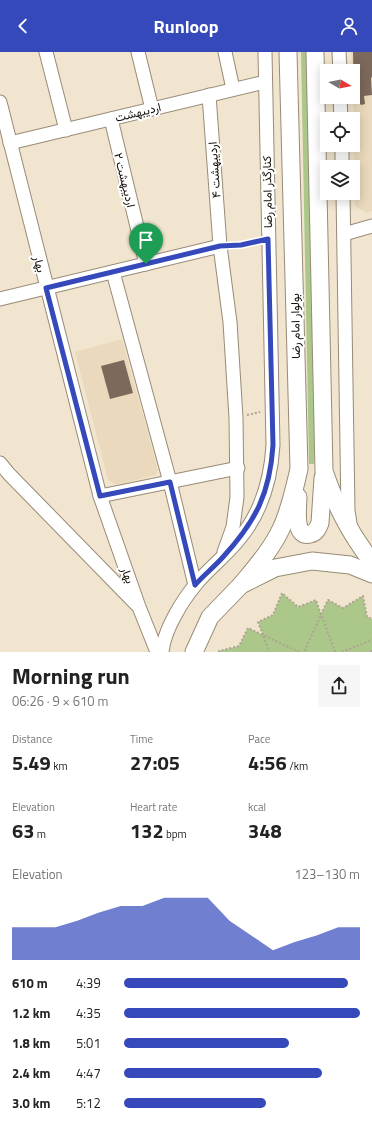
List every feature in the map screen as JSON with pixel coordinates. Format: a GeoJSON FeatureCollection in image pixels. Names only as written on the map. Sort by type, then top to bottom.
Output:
{"type":"FeatureCollection","features":[{"type":"Feature","properties":{"kind":"main road","name":"بولوار امام رضا"},"geometry":{"type":"LineString","coordinates":[[241,585],[265,555],[280,530],[291,504],[299,469],[288,52]]}},
{"type":"Feature","properties":{"kind":"main road"},"geometry":{"type":"LineString","coordinates":[[299,469],[297,523],[299,530],[306,534],[315,532],[320,523],[324,471],[315,52]]}},
{"type":"Feature","properties":{"kind":"main road"},"geometry":{"type":"LineString","coordinates":[[324,471],[332,495],[343,519],[353,536],[372,562]]}},
{"type":"Feature","properties":{"kind":"main road"},"geometry":{"type":"LineString","coordinates":[[194,652],[210,617],[241,585],[275,568],[312,561],[350,564],[372,574]]}},
{"type":"Feature","properties":{"kind":"street"},"geometry":{"type":"LineString","coordinates":[[46,52],[66,130]]}},
{"type":"Feature","properties":{"kind":"street"},"geometry":{"type":"LineString","coordinates":[[138,52],[152,109]]}},
{"type":"Feature","properties":{"kind":"street"},"geometry":{"type":"LineString","coordinates":[[226,52],[233,89]]}},
{"type":"Feature","properties":{"kind":"street","name":"کنارگذر امام رضا"},"geometry":{"type":"LineString","coordinates":[[162,652],[164,639],[171,624],[195,585],[240,538],[252,521],[261,505],[272,461],[265,52]]}},
{"type":"Feature","properties":{"kind":"street"},"geometry":{"type":"LineString","coordinates":[[339,52],[340,64]]}},
{"type":"Feature","properties":{"kind":"street","name":"اردیبهشت"},"geometry":{"type":"LineString","coordinates":[[10,143],[265,82]]}},
{"type":"Feature","properties":{"kind":"street","name":"اردیبهشت ۴"},"geometry":{"type":"LineString","coordinates":[[209,95],[220,246],[230,322],[238,468],[237,497],[233,527],[222,558]]}},
{"type":"Feature","properties":{"kind":"street","name":"بهار"},"geometry":{"type":"LineString","coordinates":[[0,102],[100,496],[139,607],[158,652]]}},
{"type":"Feature","properties":{"kind":"street","name":"اردیبهشت ۲"},"geometry":{"type":"LineString","coordinates":[[111,119],[146,264]]}},
{"type":"Feature","properties":{"kind":"street"},"geometry":{"type":"LineString","coordinates":[[343,200],[348,511],[353,536]]}},
{"type":"Feature","properties":{"kind":"street"},"geometry":{"type":"LineString","coordinates":[[344,234],[372,226]]}},
{"type":"Feature","properties":{"kind":"street"},"geometry":{"type":"LineString","coordinates":[[0,299],[220,246]]}},
{"type":"Feature","properties":{"kind":"street"},"geometry":{"type":"LineString","coordinates":[[113,272],[170,482],[195,585]]}},
{"type":"Feature","properties":{"kind":"street"},"geometry":{"type":"LineString","coordinates":[[0,463],[30,496],[139,607]]}},
{"type":"Feature","properties":{"kind":"street"},"geometry":{"type":"LineString","coordinates":[[100,496],[238,468]]}},
{"type":"Feature","properties":{"kind":"path"},"geometry":{"type":"LineString","coordinates":[[220,246],[248,244],[268,239]]}},
{"type":"Feature","properties":{"kind":"path"},"geometry":{"type":"LineString","coordinates":[[236,418],[272,409]]}},
{"type":"Feature","properties":{"kind":"path"},"geometry":{"type":"LineString","coordinates":[[269,652],[258,622],[273,616],[282,593],[298,607],[316,600],[335,652]]}},
{"type":"Feature","properties":{"kind":"path"},"geometry":{"type":"LineString","coordinates":[[304,652],[328,600],[343,608],[363,596],[368,617],[372,619]]}},
{"type":"Feature","properties":{"kind":"path"},"geometry":{"type":"LineString","coordinates":[[220,652],[219,651],[239,646],[248,628],[299,652]]}},
{"type":"Feature","properties":{"kind":"path"},"geometry":{"type":"LineString","coordinates":[[342,652],[372,640]]}},
{"type":"Feature","properties":{"kind":"shaded area"},"geometry":{"type":"Polygon","coordinates":[[[351,52],[372,52],[372,211],[366,213],[355,206],[355,200],[360,200],[360,160],[354,160],[354,152],[360,152],[360,112],[354,112],[353,104],[360,104],[360,64],[352,64],[351,52]]]}},
{"type":"Feature","properties":{"kind":"shaded area"},"geometry":{"type":"Polygon","coordinates":[[[122,339],[158,470],[156,475],[116,485],[108,480],[75,352],[122,339]]]}},
{"type":"Feature","properties":{"kind":"green space"},"geometry":{"type":"Polygon","coordinates":[[[301,52],[307,52],[315,424],[314,464],[309,464],[301,52]]]}},
{"type":"Feature","properties":{"kind":"green space"},"geometry":{"type":"Polygon","coordinates":[[[282,593],[298,607],[316,600],[321,614],[328,600],[343,608],[363,596],[367,617],[372,619],[372,652],[219,651],[239,646],[248,628],[263,635],[258,622],[273,615],[282,593]]]}},
{"type":"Feature","properties":{"kind":"building"},"geometry":{"type":"Polygon","coordinates":[[[353,52],[372,52],[372,95],[364,96],[365,104],[361,105],[360,64],[353,64],[353,52]]]}},
{"type":"Feature","properties":{"kind":"building"},"geometry":{"type":"Polygon","coordinates":[[[124,360],[133,393],[110,399],[101,366],[124,360]]]}},
{"type":"Feature","properties":{"kind":"route"},"geometry":{"type":"LineString","coordinates":[[268,239],[273,445],[270,474],[261,505],[252,521],[240,538],[195,585],[170,482],[100,496],[46,288],[146,264],[220,246],[241,245],[268,239]]}}]}
